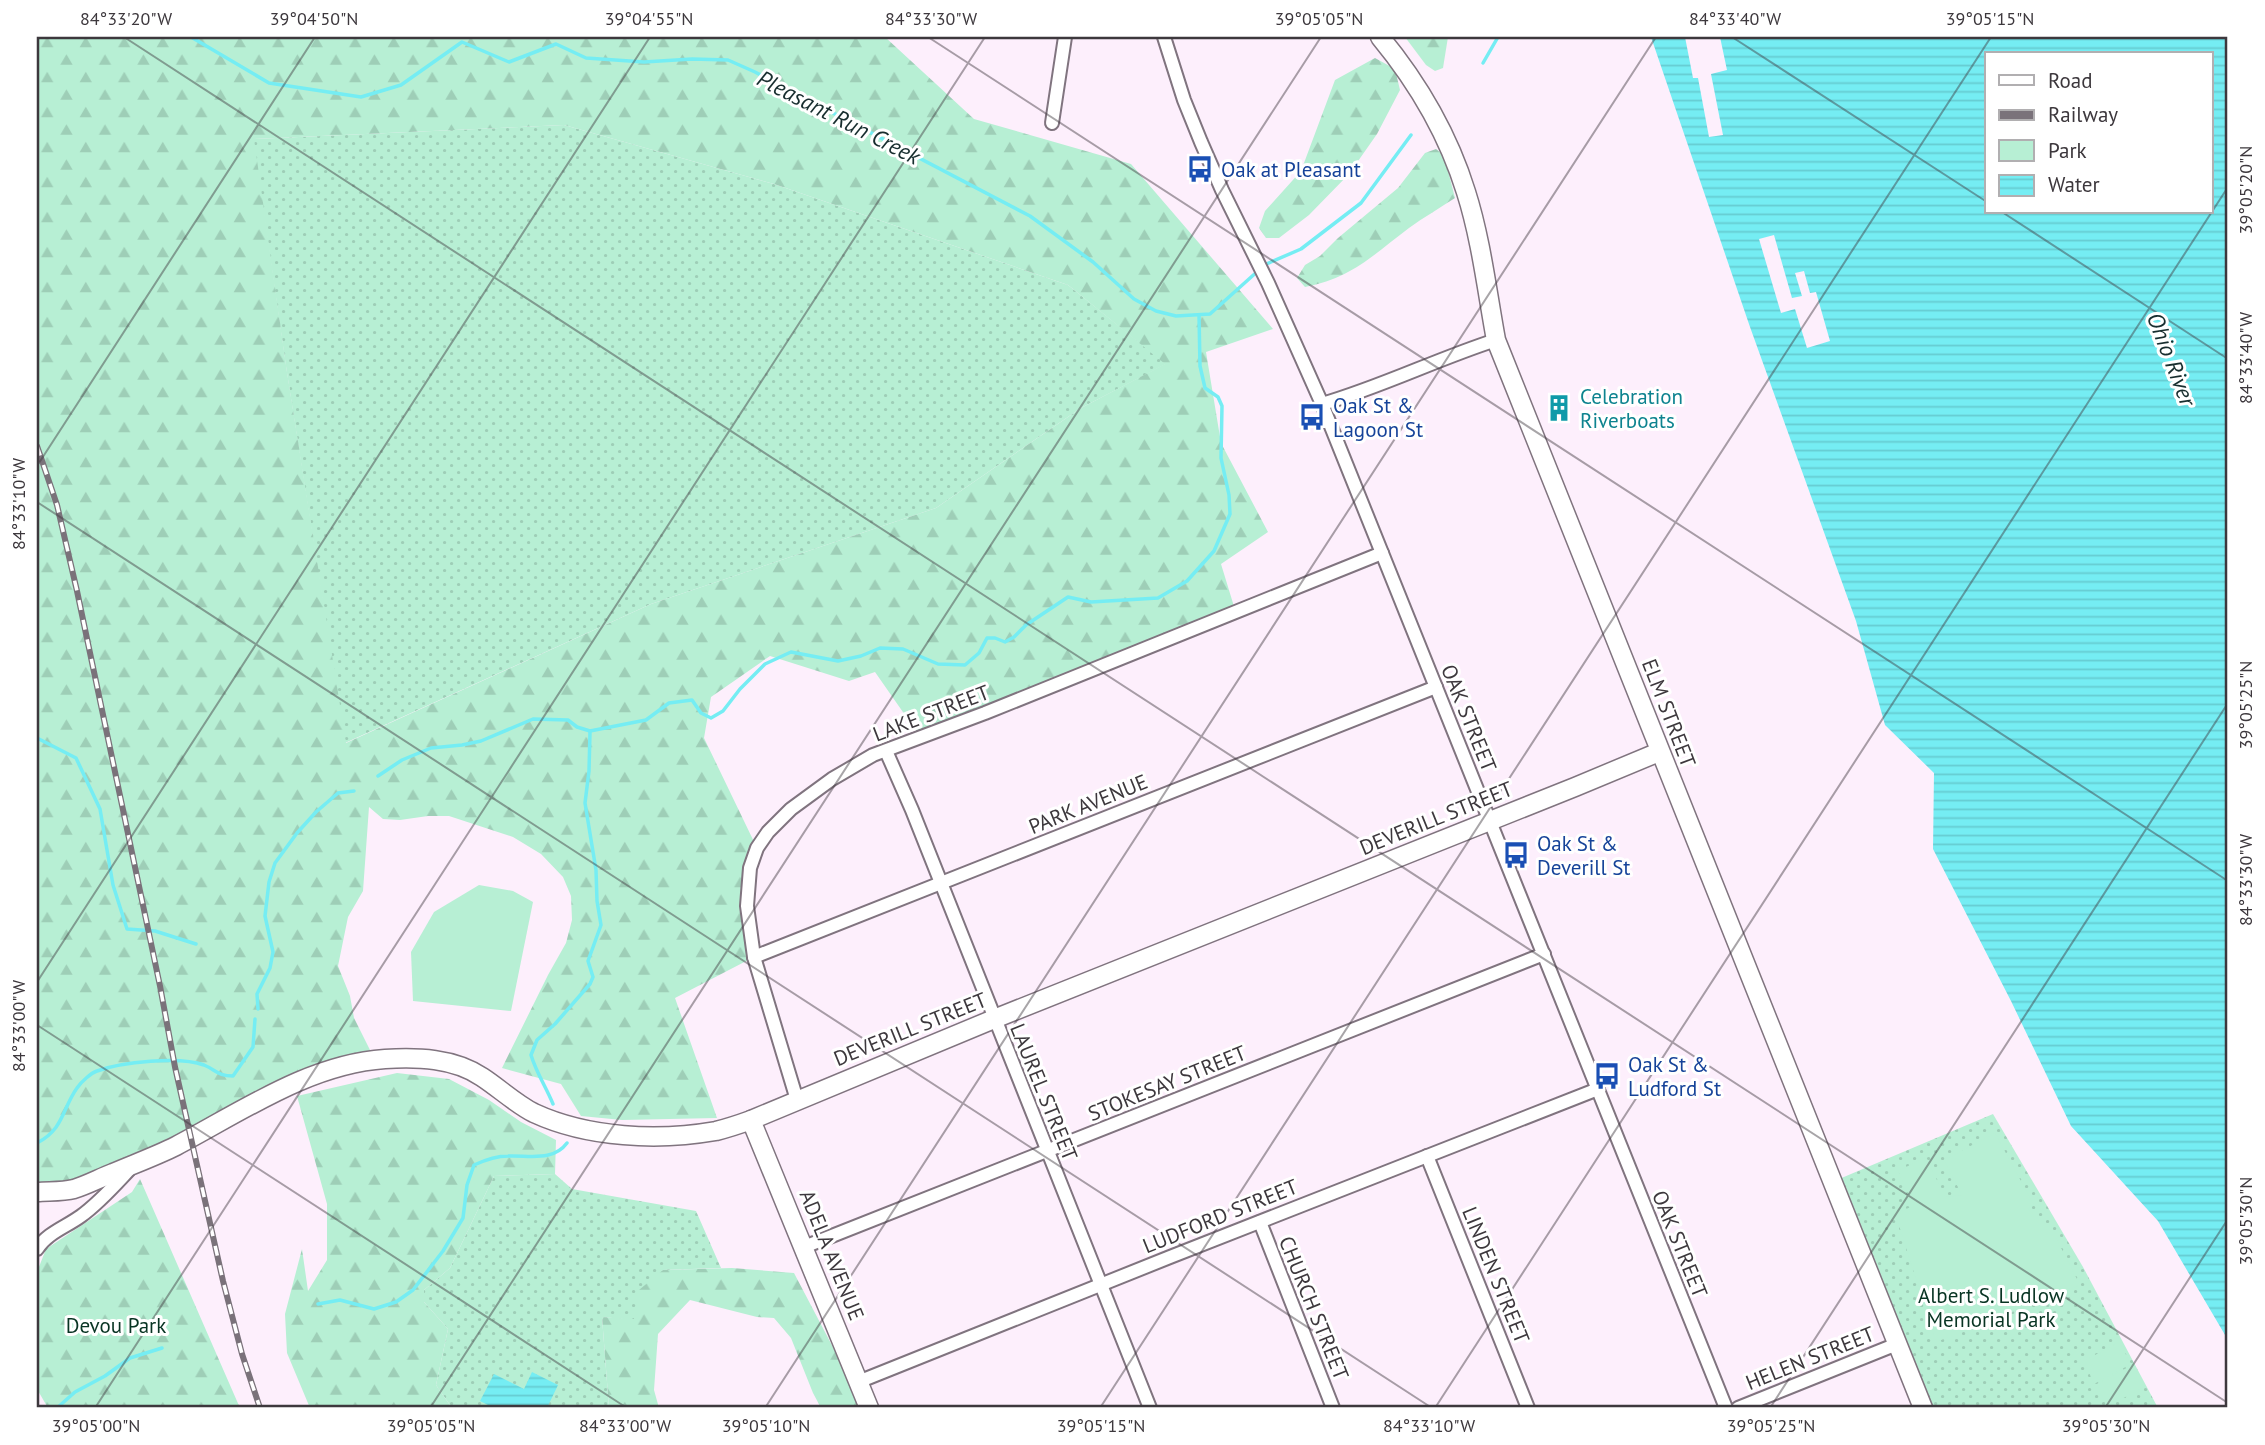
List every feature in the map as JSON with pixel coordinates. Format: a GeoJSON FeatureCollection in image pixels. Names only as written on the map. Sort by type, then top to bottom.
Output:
{"type":"FeatureCollection","features":[{"type":"Feature","properties":{"kind":"main road","name":"ELM STREET"},"geometry":{"type":"LineString","coordinates":[[1380,37],[1435,116],[1460,173],[1475,230],[1496,340],[1923,1408]]}},
{"type":"Feature","properties":{"kind":"main road","name":"DEVERILL STREET"},"geometry":{"type":"LineString","coordinates":[[37,1192],[73,1189],[174,1147],[259,1101],[305,1080],[354,1063],[374,1060],[407,1058],[443,1061],[479,1074],[531,1111],[557,1122],[615,1134],[659,1136],[719,1130],[751,1120],[994,1019],[1659,752]]}},
{"type":"Feature","properties":{"kind":"main road","name":"ADELA AVENUE"},"geometry":{"type":"LineString","coordinates":[[751,1120],[869,1408]]}},
{"type":"Feature","properties":{"kind":"street"},"geometry":{"type":"LineString","coordinates":[[1052,124],[1065,37]]}},
{"type":"Feature","properties":{"kind":"street","name":"OAK STREET"},"geometry":{"type":"LineString","coordinates":[[1164,37],[1194,125],[1321,404],[1726,1408]]}},
{"type":"Feature","properties":{"kind":"street"},"geometry":{"type":"LineString","coordinates":[[1321,404],[1496,340]]}},
{"type":"Feature","properties":{"kind":"street","name":"LAKE STREET"},"geometry":{"type":"LineString","coordinates":[[797,1100],[754,957],[747,906],[750,867],[757,848],[768,832],[791,809],[853,766],[886,751],[1382,553]]}},
{"type":"Feature","properties":{"kind":"street","name":"PARK AVENUE"},"geometry":{"type":"LineString","coordinates":[[754,957],[1436,687]]}},
{"type":"Feature","properties":{"kind":"street","name":"LAUREL STREET"},"geometry":{"type":"LineString","coordinates":[[886,751],[912,810],[1150,1408]]}},
{"type":"Feature","properties":{"kind":"street","name":"STOKESAY STREET"},"geometry":{"type":"LineString","coordinates":[[804,1247],[1544,954]]}},
{"type":"Feature","properties":{"kind":"street","name":"LUDFORD STREET"},"geometry":{"type":"LineString","coordinates":[[858,1382],[1598,1089]]}},
{"type":"Feature","properties":{"kind":"street","name":"LINDEN STREET"},"geometry":{"type":"LineString","coordinates":[[1427,1156],[1528,1408]]}},
{"type":"Feature","properties":{"kind":"street"},"geometry":{"type":"LineString","coordinates":[[37,1249],[43,1240],[97,1203],[134,1164]]}},
{"type":"Feature","properties":{"kind":"street","name":"CHURCH STREET"},"geometry":{"type":"LineString","coordinates":[[1260,1222],[1333,1408]]}},
{"type":"Feature","properties":{"kind":"street","name":"HELEN STREET"},"geometry":{"type":"LineString","coordinates":[[1738,1408],[1897,1344]]}},
{"type":"Feature","properties":{"kind":"green space"},"geometry":{"type":"Polygon","coordinates":[[[37,37],[885,37],[974,119],[1131,164],[1273,329],[1206,352],[1221,443],[1268,532],[1221,564],[1236,613],[921,738],[875,672],[849,681],[770,656],[711,697],[704,738],[757,848],[750,867],[754,957],[675,998],[717,1118],[622,1120],[581,1116],[561,1084],[502,1068],[566,943],[572,920],[571,896],[563,877],[541,854],[513,837],[449,816],[383,819],[369,807],[363,891],[348,917],[338,966],[350,996],[354,1018],[375,1060],[354,1063],[134,1164],[37,1192],[37,37]],[[564,125],[254,139],[287,372],[346,743],[651,604],[936,508],[1081,408],[1165,364],[1068,285],[774,184],[564,125]]]}},
{"type":"Feature","properties":{"kind":"green space"},"geometry":{"type":"Polygon","coordinates":[[[1405,37],[1448,37],[1443,68],[1435,71],[1426,65],[1405,37]]]}},
{"type":"Feature","properties":{"kind":"green space"},"geometry":{"type":"Polygon","coordinates":[[[1375,58],[1395,69],[1400,90],[1377,134],[1349,174],[1309,215],[1279,238],[1266,238],[1259,228],[1265,211],[1301,171],[1335,80],[1375,58]]]}},
{"type":"Feature","properties":{"kind":"green space"},"geometry":{"type":"Polygon","coordinates":[[[564,125],[774,184],[1068,285],[1166,364],[1081,408],[936,508],[651,604],[345,743],[253,139],[564,125]]]}},
{"type":"Feature","properties":{"kind":"green space"},"geometry":{"type":"Polygon","coordinates":[[[1436,149],[1444,155],[1455,198],[1349,271],[1336,278],[1305,287],[1297,278],[1305,265],[1320,256],[1398,188],[1425,153],[1436,149]]]}},
{"type":"Feature","properties":{"kind":"green space"},"geometry":{"type":"Polygon","coordinates":[[[479,885],[513,891],[533,902],[511,1011],[413,1001],[411,952],[434,912],[479,885]]]}},
{"type":"Feature","properties":{"kind":"green space"},"geometry":{"type":"Polygon","coordinates":[[[397,1073],[449,1079],[556,1140],[555,1174],[494,1176],[450,1268],[424,1290],[424,1302],[448,1329],[436,1385],[452,1408],[310,1408],[287,1353],[285,1314],[302,1249],[308,1291],[327,1260],[327,1204],[297,1096],[397,1073]]]}},
{"type":"Feature","properties":{"kind":"green space","name":"Albert S. Ludlow Memorial Park"},"geometry":{"type":"Polygon","coordinates":[[[1993,1114],[2083,1267],[2158,1408],[1923,1408],[1832,1182],[1993,1114]]]}},
{"type":"Feature","properties":{"kind":"green space"},"geometry":{"type":"Polygon","coordinates":[[[1995,1133],[2034,1205],[2028,1209],[2055,1236],[2080,1285],[1936,1342],[1895,1213],[1914,1206],[1898,1171],[1926,1157],[1945,1197],[1962,1195],[1944,1160],[1995,1133]]]}},
{"type":"Feature","properties":{"kind":"green space"},"geometry":{"type":"Polygon","coordinates":[[[555,1174],[572,1189],[696,1211],[721,1268],[663,1270],[634,1320],[602,1317],[609,1408],[452,1408],[436,1385],[448,1329],[424,1302],[424,1290],[450,1268],[494,1176],[555,1174]]]}},
{"type":"Feature","properties":{"kind":"green space","name":"Devou Park"},"geometry":{"type":"Polygon","coordinates":[[[140,1179],[240,1408],[48,1408],[37,1389],[37,1272],[46,1249],[132,1192],[140,1179]]]}},
{"type":"Feature","properties":{"kind":"green space"},"geometry":{"type":"Polygon","coordinates":[[[732,1268],[794,1273],[836,1353],[859,1408],[821,1408],[791,1338],[774,1318],[757,1317],[690,1300],[658,1334],[654,1390],[659,1408],[609,1408],[602,1317],[634,1319],[639,1290],[663,1270],[732,1268]]]}},
{"type":"Feature","properties":{"kind":"green space"},"geometry":{"type":"Polygon","coordinates":[[[2119,1342],[2131,1364],[2094,1384],[2084,1361],[2119,1342]]]}},
{"type":"Feature","properties":{"kind":"green space"},"geometry":{"type":"Polygon","coordinates":[[[2132,1365],[2144,1387],[2107,1407],[2097,1384],[2132,1365]]]}},
{"type":"Feature","properties":{"kind":"water","name":"Ohio River"},"geometry":{"type":"Polygon","coordinates":[[[1651,37],[2228,37],[2228,1340],[2158,1221],[2071,1126],[1933,849],[1934,773],[1885,725],[1856,621],[1750,327],[1651,37]]]}},
{"type":"Feature","properties":{"kind":"water"},"geometry":{"type":"Polygon","coordinates":[[[532,1372],[558,1385],[547,1408],[494,1408],[480,1401],[494,1374],[524,1389],[532,1372]]]}},
{"type":"Feature","properties":{"kind":"pier"},"geometry":{"type":"Polygon","coordinates":[[[1685,37],[1720,37],[1727,70],[1711,74],[1723,135],[1709,137],[1698,78],[1693,78],[1685,37]]]}},
{"type":"Feature","properties":{"kind":"pier"},"geometry":{"type":"Polygon","coordinates":[[[1774,235],[1792,298],[1802,296],[1795,273],[1804,271],[1810,293],[1816,292],[1830,341],[1807,348],[1795,309],[1781,313],[1759,239],[1774,235]]]}},
{"type":"Feature","properties":{"kind":"waterway","name":"Pleasant Run Creek"},"geometry":{"type":"LineString","coordinates":[[191,37],[269,83],[361,97],[401,85],[462,42],[509,62],[556,44],[586,58],[644,62],[728,60],[1030,216],[1093,262],[1134,299],[1156,311],[1176,316],[1210,314],[1259,270]]}},
{"type":"Feature","properties":{"kind":"waterway","name":"Pleasant Run Creek"},"geometry":{"type":"LineString","coordinates":[[1483,63],[1498,37]]}},
{"type":"Feature","properties":{"kind":"waterway","name":"Pleasant Run Creek"},"geometry":{"type":"LineString","coordinates":[[1264,265],[1301,249],[1361,203],[1411,135]]}},
{"type":"Feature","properties":{"kind":"waterway"},"geometry":{"type":"LineString","coordinates":[[378,776],[402,760],[431,748],[481,741],[533,719],[568,720],[577,727],[590,731],[646,720],[669,703],[692,700],[701,713],[711,718],[723,711],[765,664],[791,652],[838,661],[880,648],[903,649],[938,664],[965,665],[979,653],[987,638],[1005,642],[1068,597],[1091,602],[1158,598],[1187,581],[1214,551],[1230,514],[1221,458],[1222,406],[1218,397],[1205,388],[1200,366],[1199,315]]}},
{"type":"Feature","properties":{"kind":"waterway"},"geometry":{"type":"LineString","coordinates":[[553,1104],[531,1055],[537,1040],[590,984],[593,977],[588,961],[601,925],[596,870],[585,803],[590,732]]}},
{"type":"Feature","properties":{"kind":"waterway"},"geometry":{"type":"LineString","coordinates":[[37,738],[76,758],[100,809],[113,885],[127,929],[155,931],[196,944]]}},
{"type":"Feature","properties":{"kind":"waterway"},"geometry":{"type":"LineString","coordinates":[[258,1009],[257,994],[270,968],[273,952],[265,916],[269,882],[275,863],[316,812],[338,793],[354,791]]}},
{"type":"Feature","properties":{"kind":"waterway"},"geometry":{"type":"LineString","coordinates":[[37,1143],[53,1131],[79,1086],[97,1071],[135,1063],[180,1061],[204,1065],[220,1074],[233,1076],[253,1047],[255,1019]]}},
{"type":"Feature","properties":{"kind":"waterway"},"geometry":{"type":"LineString","coordinates":[[318,1304],[340,1300],[374,1309],[396,1302],[413,1290],[443,1251],[463,1218],[467,1185],[474,1165],[499,1157],[548,1155],[567,1143]]}},
{"type":"Feature","properties":{"kind":"waterway"},"geometry":{"type":"LineString","coordinates":[[57,1408],[75,1392],[105,1376],[130,1358],[162,1348]]}},
{"type":"Feature","properties":{"kind":"railway"},"geometry":{"type":"LineString","coordinates":[[37,446],[57,505],[77,591],[175,1067],[223,1281],[242,1354],[260,1408]]}},
{"type":"Feature","properties":{"kind":"place","name":"Oak at Pleasant"},"geometry":{"type":"Point","coordinates":[1200,169]}},
{"type":"Feature","properties":{"kind":"place","name":"Celebration Riverboats"},"geometry":{"type":"Point","coordinates":[1559,408]}},
{"type":"Feature","properties":{"kind":"place","name":"Oak St & Lagoon St"},"geometry":{"type":"Point","coordinates":[1312,417]}},
{"type":"Feature","properties":{"kind":"place","name":"Oak St & Deverill St"},"geometry":{"type":"Point","coordinates":[1516,855]}},
{"type":"Feature","properties":{"kind":"place","name":"Oak St & Ludford St"},"geometry":{"type":"Point","coordinates":[1607,1076]}}]}
